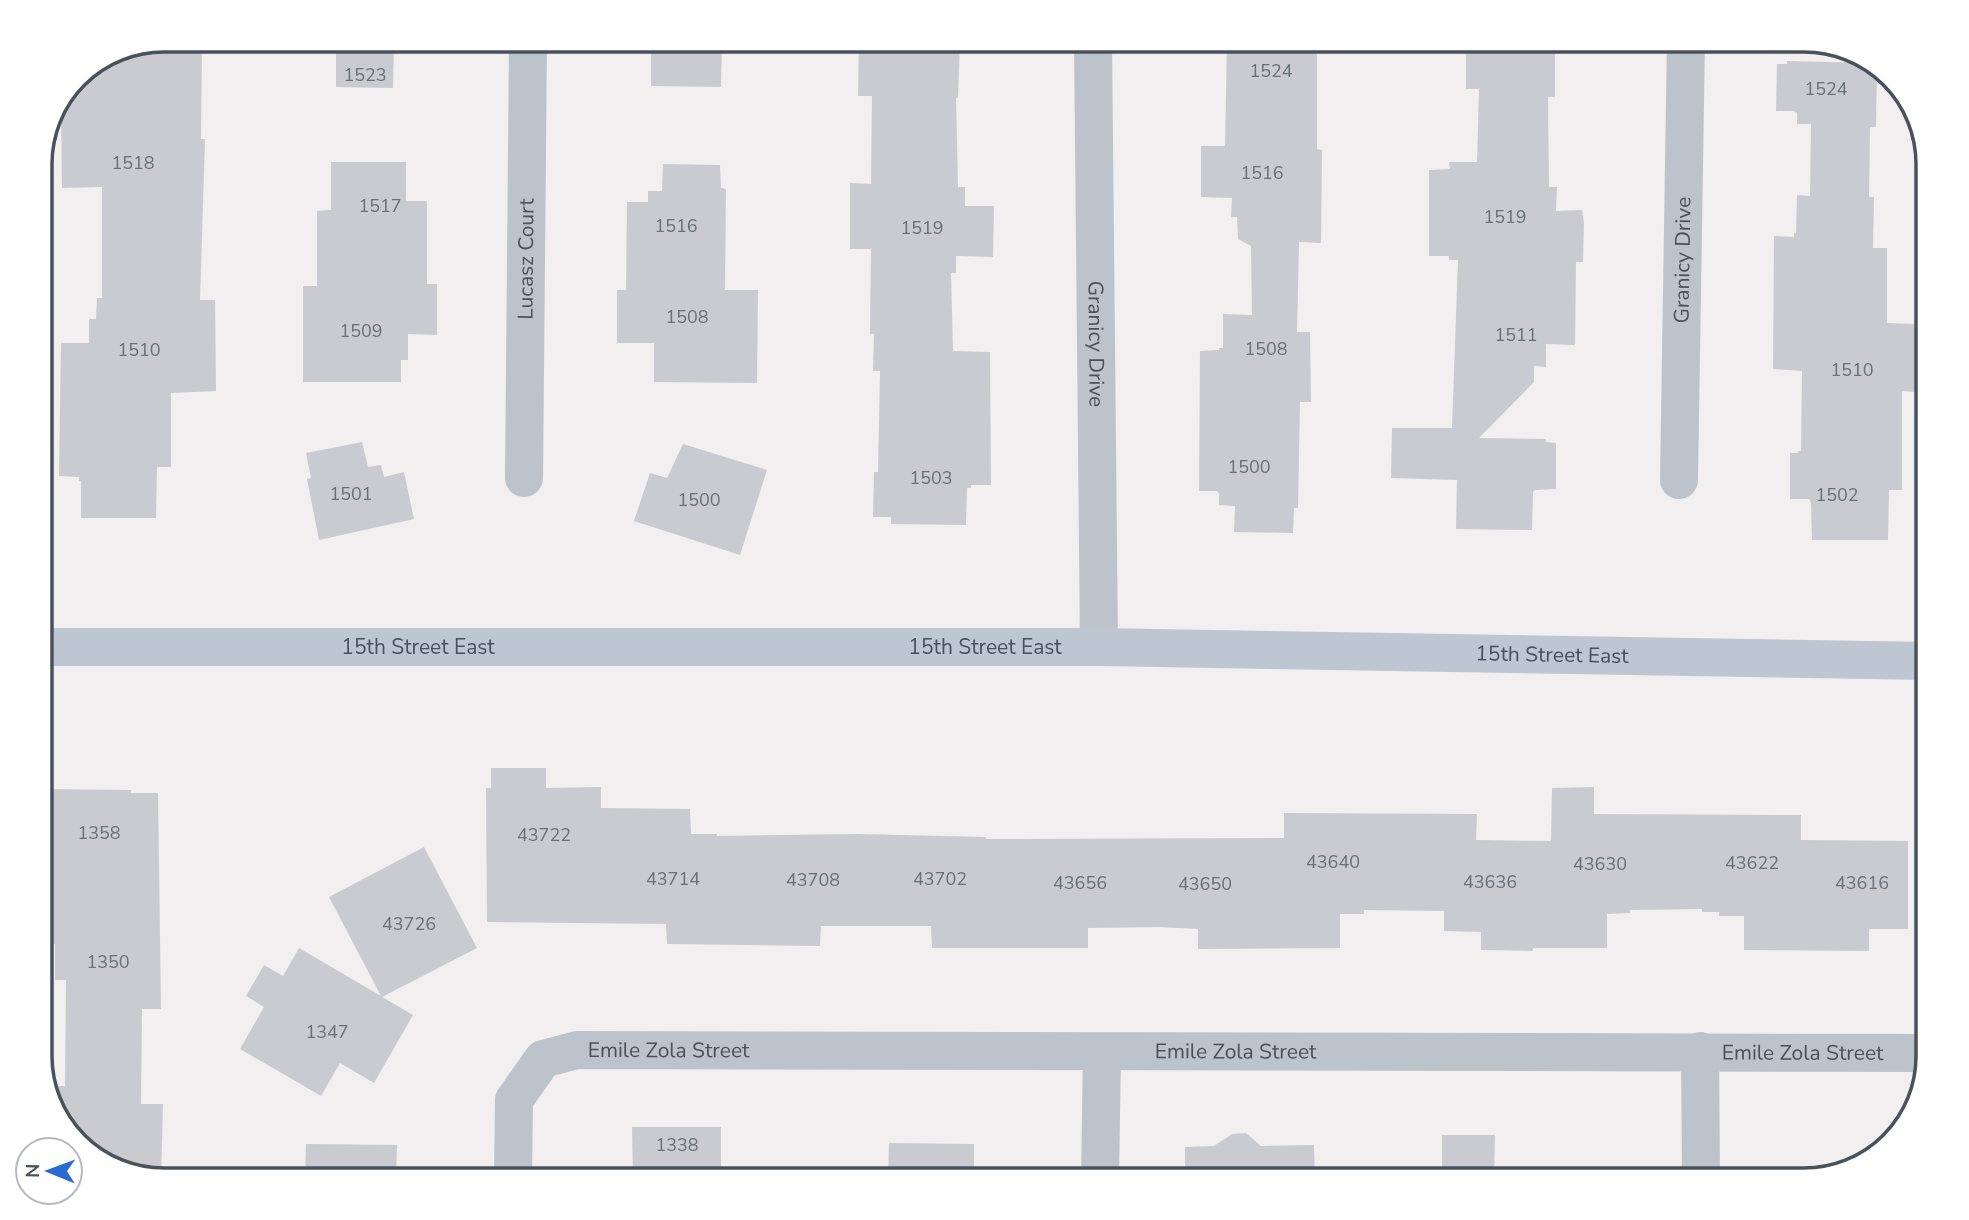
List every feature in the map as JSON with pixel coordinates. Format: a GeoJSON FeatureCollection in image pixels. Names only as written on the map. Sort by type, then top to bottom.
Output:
{"type":"FeatureCollection","features":[{"type":"Feature","properties":{"kind":"street","name":"Lucasz Court"},"geometry":{"type":"LineString","coordinates":[[524,478],[528,53]]}},
{"type":"Feature","properties":{"kind":"street","name":"Granicy Drive"},"geometry":{"type":"LineString","coordinates":[[1093,53],[1099,647]]}},
{"type":"Feature","properties":{"kind":"street","name":"Granicy Drive"},"geometry":{"type":"LineString","coordinates":[[1679,480],[1686,53]]}},
{"type":"Feature","properties":{"kind":"street","name":"15th Street East"},"geometry":{"type":"LineString","coordinates":[[53,646],[1099,647],[1916,661]]}},
{"type":"Feature","properties":{"kind":"street","name":"Emile Zola Street"},"geometry":{"type":"LineString","coordinates":[[513,1168],[514,1100],[543,1059],[577,1050],[1916,1053]]}},
{"type":"Feature","properties":{"kind":"street"},"geometry":{"type":"LineString","coordinates":[[1700,1051],[1701,1168]]}},
{"type":"Feature","properties":{"kind":"street"},"geometry":{"type":"LineString","coordinates":[[1100,1168],[1102,1052]]}},
{"type":"Feature","properties":{"kind":"building"},"geometry":{"type":"Polygon","coordinates":[[[202,53],[201,139],[205,139],[200,300],[215,300],[216,391],[171,393],[171,467],[157,467],[156,518],[81,518],[79,477],[59,476],[61,343],[89,343],[89,319],[96,319],[97,298],[102,298],[102,187],[62,188],[61,122],[76,96],[90,80],[108,67],[142,55],[202,53]]]}},
{"type":"Feature","properties":{"kind":"building"},"geometry":{"type":"Polygon","coordinates":[[[336,53],[394,53],[393,88],[336,87],[336,53]]]}},
{"type":"Feature","properties":{"kind":"building"},"geometry":{"type":"Polygon","coordinates":[[[651,53],[722,53],[721,87],[651,86],[651,53]]]}},
{"type":"Feature","properties":{"kind":"building"},"geometry":{"type":"Polygon","coordinates":[[[859,53],[960,53],[956,98],[958,187],[965,187],[965,206],[994,206],[993,257],[956,256],[956,273],[951,273],[953,351],[990,352],[991,485],[971,485],[971,488],[967,488],[966,525],[891,524],[891,517],[873,517],[874,472],[878,472],[880,371],[873,371],[874,334],[870,334],[871,249],[850,249],[850,183],[871,184],[872,96],[858,96],[859,53]]]}},
{"type":"Feature","properties":{"kind":"building"},"geometry":{"type":"Polygon","coordinates":[[[1227,53],[1317,53],[1317,149],[1322,150],[1321,243],[1299,242],[1297,332],[1310,332],[1311,402],[1300,402],[1298,508],[1294,508],[1293,533],[1234,532],[1235,506],[1219,505],[1217,491],[1199,491],[1200,351],[1223,348],[1223,314],[1252,315],[1251,246],[1238,239],[1237,217],[1231,217],[1232,198],[1201,197],[1201,146],[1225,146],[1227,53]]]}},
{"type":"Feature","properties":{"kind":"building"},"geometry":{"type":"Polygon","coordinates":[[[1466,53],[1555,53],[1555,97],[1548,97],[1549,187],[1557,187],[1556,211],[1582,210],[1584,223],[1583,262],[1576,262],[1575,345],[1546,344],[1546,367],[1534,366],[1534,382],[1479,438],[1546,439],[1546,442],[1556,443],[1556,489],[1533,492],[1532,530],[1456,529],[1457,480],[1391,478],[1392,428],[1452,428],[1458,260],[1449,260],[1449,256],[1429,256],[1429,170],[1450,169],[1449,162],[1477,162],[1479,89],[1466,89],[1466,53]]]}},
{"type":"Feature","properties":{"kind":"building"},"geometry":{"type":"Polygon","coordinates":[[[1787,61],[1851,62],[1877,78],[1876,127],[1870,127],[1869,197],[1874,197],[1873,248],[1887,248],[1887,323],[1916,324],[1915,392],[1902,391],[1902,490],[1889,490],[1888,540],[1812,540],[1809,499],[1790,499],[1790,453],[1801,451],[1802,371],[1773,369],[1774,236],[1794,237],[1797,195],[1810,196],[1811,124],[1797,124],[1797,113],[1794,111],[1776,111],[1777,64],[1787,64],[1787,61]]]}},
{"type":"Feature","properties":{"kind":"building"},"geometry":{"type":"Polygon","coordinates":[[[331,162],[406,162],[406,201],[427,201],[427,284],[437,284],[437,335],[408,334],[408,360],[401,360],[401,382],[303,382],[303,286],[317,286],[317,211],[331,210],[331,162]]]}},
{"type":"Feature","properties":{"kind":"building"},"geometry":{"type":"Polygon","coordinates":[[[663,164],[720,165],[721,188],[726,189],[725,290],[758,290],[757,383],[654,382],[654,343],[617,343],[617,290],[626,290],[627,202],[648,202],[648,191],[662,191],[663,164]]]}},
{"type":"Feature","properties":{"kind":"building"},"geometry":{"type":"Polygon","coordinates":[[[362,442],[368,467],[381,465],[384,477],[404,472],[414,519],[319,540],[307,479],[311,478],[306,453],[362,442]]]}},
{"type":"Feature","properties":{"kind":"building"},"geometry":{"type":"Polygon","coordinates":[[[683,444],[767,470],[740,555],[634,521],[650,473],[667,478],[683,444]]]}},
{"type":"Feature","properties":{"kind":"building"},"geometry":{"type":"Polygon","coordinates":[[[491,768],[546,768],[546,788],[601,787],[601,808],[690,809],[691,834],[717,836],[858,834],[986,839],[1284,838],[1284,813],[1477,814],[1476,840],[1551,841],[1552,788],[1594,787],[1594,814],[1801,815],[1801,840],[1908,841],[1908,929],[1869,929],[1869,951],[1744,950],[1744,916],[1719,916],[1719,912],[1702,912],[1702,909],[1630,910],[1630,913],[1607,914],[1607,948],[1481,950],[1481,932],[1444,931],[1444,911],[1364,910],[1364,914],[1340,914],[1340,948],[1198,949],[1198,929],[1159,927],[1088,928],[1088,948],[932,948],[931,926],[821,926],[820,946],[667,944],[666,924],[487,922],[486,788],[491,788],[491,768]]]}},
{"type":"Feature","properties":{"kind":"building"},"geometry":{"type":"Polygon","coordinates":[[[53,789],[158,793],[161,1009],[142,1009],[141,1104],[163,1104],[161,1168],[135,1164],[108,1153],[85,1135],[67,1112],[56,1086],[65,1086],[66,980],[55,980],[53,789]]]}},
{"type":"Feature","properties":{"kind":"building"},"geometry":{"type":"Polygon","coordinates":[[[424,847],[477,948],[382,997],[413,1015],[374,1083],[340,1063],[321,1096],[240,1049],[264,1007],[246,996],[264,965],[283,976],[299,948],[381,996],[329,897],[424,847]]]}},
{"type":"Feature","properties":{"kind":"building"},"geometry":{"type":"Polygon","coordinates":[[[632,1127],[721,1127],[721,1168],[633,1168],[632,1127]]]}},
{"type":"Feature","properties":{"kind":"building"},"geometry":{"type":"Polygon","coordinates":[[[1246,1133],[1261,1146],[1314,1145],[1315,1168],[1185,1168],[1185,1147],[1214,1146],[1232,1134],[1246,1133]]]}},
{"type":"Feature","properties":{"kind":"building"},"geometry":{"type":"Polygon","coordinates":[[[1442,1135],[1495,1135],[1494,1168],[1442,1168],[1442,1135]]]}},
{"type":"Feature","properties":{"kind":"building"},"geometry":{"type":"Polygon","coordinates":[[[889,1143],[974,1144],[974,1168],[888,1168],[889,1143]]]}},
{"type":"Feature","properties":{"kind":"building"},"geometry":{"type":"Polygon","coordinates":[[[306,1144],[397,1145],[396,1168],[305,1168],[306,1144]]]}}]}
